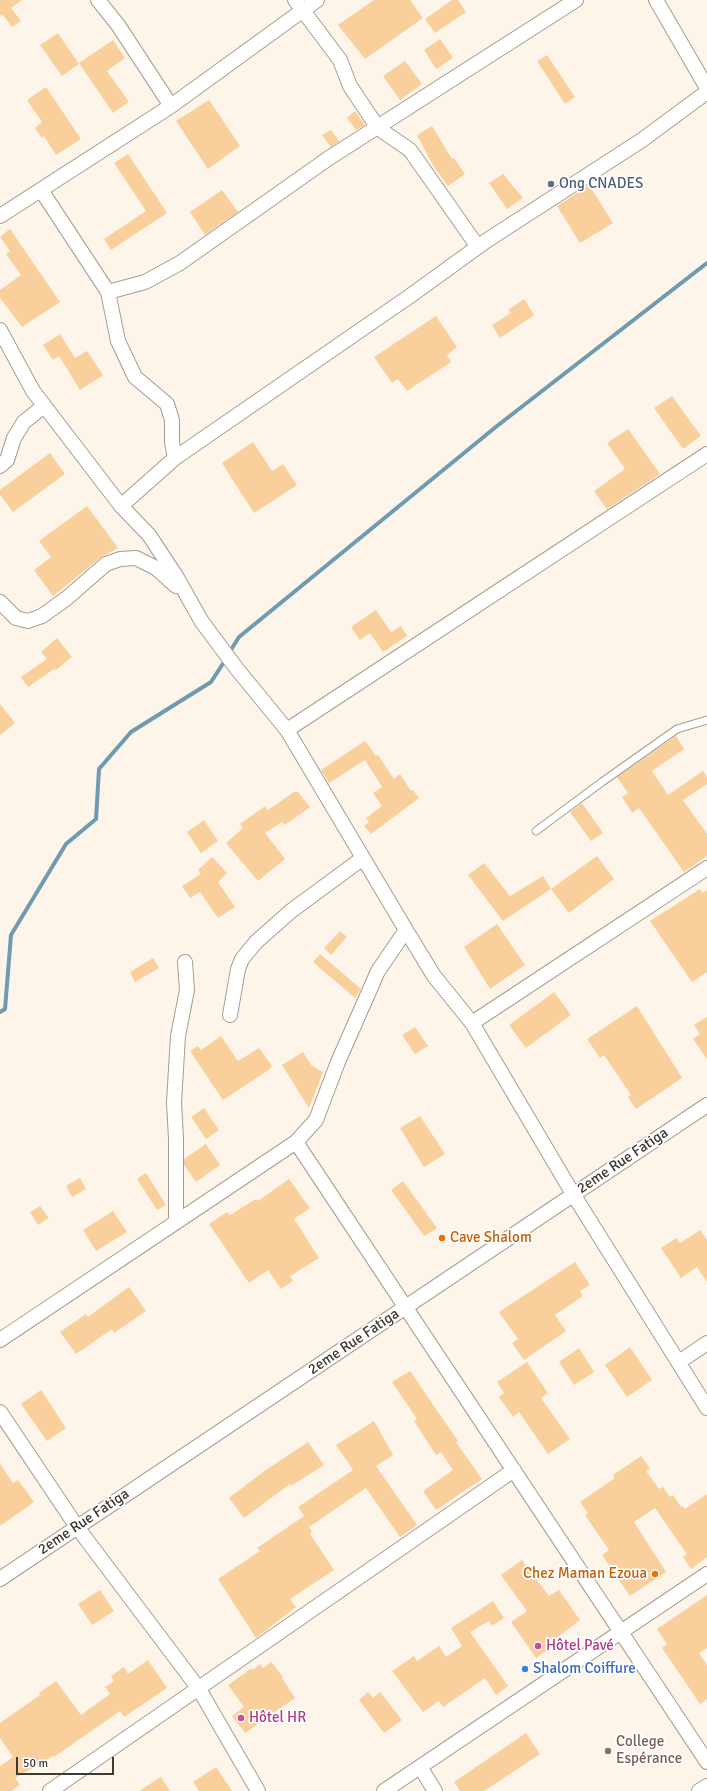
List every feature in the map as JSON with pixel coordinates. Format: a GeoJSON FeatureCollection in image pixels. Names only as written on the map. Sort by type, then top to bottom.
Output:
{"type":"FeatureCollection","features":[{"type":"Feature","properties":{"kind":"street"},"geometry":{"type":"LineString","coordinates":[[98,0],[118,25],[171,106]]}},
{"type":"Feature","properties":{"kind":"street"},"geometry":{"type":"LineString","coordinates":[[0,216],[171,106],[299,5],[317,0]]}},
{"type":"Feature","properties":{"kind":"street"},"geometry":{"type":"LineString","coordinates":[[108,292],[145,282],[180,263],[329,158],[576,0]]}},
{"type":"Feature","properties":{"kind":"street"},"geometry":{"type":"LineString","coordinates":[[656,0],[707,88]]}},
{"type":"Feature","properties":{"kind":"street"},"geometry":{"type":"LineString","coordinates":[[299,5],[340,60],[350,86],[378,128],[410,150],[478,247]]}},
{"type":"Feature","properties":{"kind":"street"},"geometry":{"type":"LineString","coordinates":[[120,506],[175,458],[410,296],[478,247],[642,140],[707,92]]}},
{"type":"Feature","properties":{"kind":"street"},"geometry":{"type":"LineString","coordinates":[[41,190],[108,292],[118,341],[135,377],[167,404],[172,420],[172,442],[175,458]]}},
{"type":"Feature","properties":{"kind":"street"},"geometry":{"type":"LineString","coordinates":[[0,330],[33,391],[120,506],[149,535],[202,622],[237,669],[287,730],[434,976],[472,1023],[573,1194],[707,1408]]}},
{"type":"Feature","properties":{"kind":"street"},"geometry":{"type":"LineString","coordinates":[[0,466],[7,460],[14,438],[24,422],[44,406]]}},
{"type":"Feature","properties":{"kind":"street"},"geometry":{"type":"LineString","coordinates":[[287,730],[707,454]]}},
{"type":"Feature","properties":{"kind":"street"},"geometry":{"type":"LineString","coordinates":[[0,602],[16,618],[28,621],[42,616],[67,598],[106,564],[128,558],[136,558],[156,568],[189,600]]}},
{"type":"Feature","properties":{"kind":"street"},"geometry":{"type":"LineString","coordinates":[[230,1016],[238,969],[242,959],[256,942],[291,911],[363,858]]}},
{"type":"Feature","properties":{"kind":"street"},"geometry":{"type":"LineString","coordinates":[[472,1023],[707,868]]}},
{"type":"Feature","properties":{"kind":"street"},"geometry":{"type":"LineString","coordinates":[[0,1340],[296,1142],[316,1120],[338,1062],[378,971],[406,930]]}},
{"type":"Feature","properties":{"kind":"street"},"geometry":{"type":"LineString","coordinates":[[176,1222],[176,1139],[174,1102],[178,1036],[187,990],[185,962]]}},
{"type":"Feature","properties":{"kind":"street","name":"2eme Rue Fatiga"},"geometry":{"type":"LineString","coordinates":[[0,1579],[707,1105]]}},
{"type":"Feature","properties":{"kind":"street"},"geometry":{"type":"LineString","coordinates":[[296,1142],[707,1762]]}},
{"type":"Feature","properties":{"kind":"street"},"geometry":{"type":"LineString","coordinates":[[678,1362],[707,1343]]}},
{"type":"Feature","properties":{"kind":"street"},"geometry":{"type":"LineString","coordinates":[[0,1412],[77,1527],[199,1689],[258,1791]]}},
{"type":"Feature","properties":{"kind":"street"},"geometry":{"type":"LineString","coordinates":[[50,1791],[514,1470]]}},
{"type":"Feature","properties":{"kind":"street"},"geometry":{"type":"LineString","coordinates":[[384,1791],[707,1574]]}},
{"type":"Feature","properties":{"kind":"street"},"geometry":{"type":"LineString","coordinates":[[420,1767],[435,1791]]}},
{"type":"Feature","properties":{"kind":"street"},"geometry":{"type":"LineString","coordinates":[[699,1791],[707,1786]]}},
{"type":"Feature","properties":{"kind":"lane"},"geometry":{"type":"LineString","coordinates":[[536,831],[677,729],[707,720]]}},
{"type":"Feature","properties":{"kind":"building"},"geometry":{"type":"Polygon","coordinates":[[[0,0],[22,0],[11,8],[21,21],[12,27],[2,14],[0,16],[0,0]]]}},
{"type":"Feature","properties":{"kind":"building"},"geometry":{"type":"Polygon","coordinates":[[[374,0],[410,0],[423,18],[365,59],[338,25],[374,0]]]}},
{"type":"Feature","properties":{"kind":"building"},"geometry":{"type":"Polygon","coordinates":[[[452,0],[458,0],[466,12],[435,33],[425,19],[452,0]]]}},
{"type":"Feature","properties":{"kind":"building"},"geometry":{"type":"Polygon","coordinates":[[[58,33],[79,64],[62,76],[40,45],[58,33]]]}},
{"type":"Feature","properties":{"kind":"building"},"geometry":{"type":"Polygon","coordinates":[[[440,39],[453,58],[436,69],[424,50],[440,39]]]}},
{"type":"Feature","properties":{"kind":"building"},"geometry":{"type":"Polygon","coordinates":[[[113,40],[125,58],[107,71],[129,102],[113,113],[79,63],[113,40]]]}},
{"type":"Feature","properties":{"kind":"building"},"geometry":{"type":"Polygon","coordinates":[[[547,55],[575,97],[565,104],[537,61],[547,55]]]}},
{"type":"Feature","properties":{"kind":"building"},"geometry":{"type":"Polygon","coordinates":[[[405,61],[422,84],[400,100],[383,76],[405,61]]]}},
{"type":"Feature","properties":{"kind":"building"},"geometry":{"type":"Polygon","coordinates":[[[46,87],[81,139],[56,155],[44,136],[42,138],[35,128],[42,122],[27,100],[46,87]]]}},
{"type":"Feature","properties":{"kind":"building"},"geometry":{"type":"Polygon","coordinates":[[[209,100],[240,146],[208,169],[176,121],[209,100]]]}},
{"type":"Feature","properties":{"kind":"building"},"geometry":{"type":"Polygon","coordinates":[[[355,111],[365,125],[356,130],[347,118],[355,111]]]}},
{"type":"Feature","properties":{"kind":"building"},"geometry":{"type":"Polygon","coordinates":[[[432,126],[452,159],[454,158],[465,174],[448,186],[434,167],[417,135],[432,126]]]}},
{"type":"Feature","properties":{"kind":"building"},"geometry":{"type":"Polygon","coordinates":[[[331,130],[339,141],[331,147],[322,135],[331,130]]]}},
{"type":"Feature","properties":{"kind":"building"},"geometry":{"type":"Polygon","coordinates":[[[128,154],[167,213],[111,250],[104,239],[146,211],[114,163],[128,154]]]}},
{"type":"Feature","properties":{"kind":"building"},"geometry":{"type":"Polygon","coordinates":[[[503,174],[523,198],[507,209],[489,183],[503,174]]]}},
{"type":"Feature","properties":{"kind":"building"},"geometry":{"type":"Polygon","coordinates":[[[589,185],[613,223],[580,243],[557,206],[589,185]]]}},
{"type":"Feature","properties":{"kind":"building"},"geometry":{"type":"Polygon","coordinates":[[[222,190],[238,212],[205,235],[190,212],[222,190]]]}},
{"type":"Feature","properties":{"kind":"building"},"geometry":{"type":"Polygon","coordinates":[[[10,229],[60,302],[22,327],[0,298],[0,290],[21,275],[6,254],[10,251],[0,237],[10,229]]]}},
{"type":"Feature","properties":{"kind":"building"},"geometry":{"type":"Polygon","coordinates":[[[524,299],[534,315],[500,338],[492,325],[511,313],[508,310],[524,299]]]}},
{"type":"Feature","properties":{"kind":"building"},"geometry":{"type":"Polygon","coordinates":[[[436,316],[457,347],[447,355],[451,362],[407,391],[398,379],[392,383],[374,357],[436,316]]]}},
{"type":"Feature","properties":{"kind":"building"},"geometry":{"type":"Polygon","coordinates":[[[60,334],[75,358],[87,351],[103,375],[80,390],[59,356],[53,360],[43,345],[60,334]]]}},
{"type":"Feature","properties":{"kind":"building"},"geometry":{"type":"Polygon","coordinates":[[[672,396],[701,436],[683,449],[654,408],[672,396]]]}},
{"type":"Feature","properties":{"kind":"building"},"geometry":{"type":"Polygon","coordinates":[[[628,429],[660,474],[607,509],[594,491],[625,469],[607,443],[628,429]]]}},
{"type":"Feature","properties":{"kind":"building"},"geometry":{"type":"Polygon","coordinates":[[[253,442],[272,471],[283,464],[297,485],[254,513],[222,463],[253,442]]]}},
{"type":"Feature","properties":{"kind":"building"},"geometry":{"type":"Polygon","coordinates":[[[50,453],[65,474],[13,512],[0,495],[0,490],[50,453]]]}},
{"type":"Feature","properties":{"kind":"building"},"geometry":{"type":"Polygon","coordinates":[[[87,506],[118,548],[100,558],[53,596],[34,570],[51,557],[39,541],[87,506]]]}},
{"type":"Feature","properties":{"kind":"building"},"geometry":{"type":"Polygon","coordinates":[[[376,610],[391,632],[401,626],[407,636],[383,652],[370,633],[360,640],[351,627],[376,610]]]}},
{"type":"Feature","properties":{"kind":"building"},"geometry":{"type":"Polygon","coordinates":[[[57,638],[72,657],[56,670],[54,669],[28,687],[21,677],[47,659],[41,652],[57,638]]]}},
{"type":"Feature","properties":{"kind":"building"},"geometry":{"type":"Polygon","coordinates":[[[0,704],[15,723],[0,735],[0,704]]]}},
{"type":"Feature","properties":{"kind":"building"},"geometry":{"type":"Polygon","coordinates":[[[676,736],[684,749],[652,771],[668,795],[703,771],[707,777],[707,784],[683,800],[707,834],[707,856],[684,872],[639,808],[632,813],[622,797],[628,793],[617,777],[676,736]]]}},
{"type":"Feature","properties":{"kind":"building"},"geometry":{"type":"Polygon","coordinates":[[[365,741],[376,756],[378,755],[394,779],[400,774],[411,791],[413,790],[419,798],[371,834],[364,826],[369,822],[366,818],[382,806],[373,793],[382,787],[365,760],[329,783],[321,770],[365,741]]]}},
{"type":"Feature","properties":{"kind":"building"},"geometry":{"type":"Polygon","coordinates":[[[294,792],[298,792],[310,807],[285,825],[282,822],[265,833],[285,859],[258,881],[226,843],[243,828],[240,824],[265,806],[268,810],[294,792]]]}},
{"type":"Feature","properties":{"kind":"building"},"geometry":{"type":"Polygon","coordinates":[[[582,803],[603,833],[591,841],[570,812],[582,803]]]}},
{"type":"Feature","properties":{"kind":"building"},"geometry":{"type":"Polygon","coordinates":[[[204,820],[218,841],[201,853],[187,832],[204,820]]]}},
{"type":"Feature","properties":{"kind":"building"},"geometry":{"type":"Polygon","coordinates":[[[597,856],[614,879],[569,913],[551,889],[597,856]]]}},
{"type":"Feature","properties":{"kind":"building"},"geometry":{"type":"Polygon","coordinates":[[[212,857],[227,873],[218,882],[235,907],[218,918],[200,892],[190,898],[182,886],[201,874],[198,870],[212,857]]]}},
{"type":"Feature","properties":{"kind":"building"},"geometry":{"type":"Polygon","coordinates":[[[484,863],[510,896],[543,876],[551,889],[503,921],[468,875],[484,863]]]}},
{"type":"Feature","properties":{"kind":"building"},"geometry":{"type":"Polygon","coordinates":[[[700,889],[702,893],[707,890],[707,972],[692,982],[650,921],[700,889]]]}},
{"type":"Feature","properties":{"kind":"building"},"geometry":{"type":"Polygon","coordinates":[[[497,924],[525,965],[490,989],[464,947],[497,924]]]}},
{"type":"Feature","properties":{"kind":"building"},"geometry":{"type":"Polygon","coordinates":[[[340,931],[347,937],[331,955],[324,948],[340,931]]]}},
{"type":"Feature","properties":{"kind":"building"},"geometry":{"type":"Polygon","coordinates":[[[320,954],[361,989],[355,998],[313,962],[320,954]]]}},
{"type":"Feature","properties":{"kind":"building"},"geometry":{"type":"Polygon","coordinates":[[[153,958],[159,968],[135,982],[130,972],[153,958]]]}},
{"type":"Feature","properties":{"kind":"building"},"geometry":{"type":"Polygon","coordinates":[[[554,992],[571,1015],[526,1048],[509,1025],[554,992]]]}},
{"type":"Feature","properties":{"kind":"building"},"geometry":{"type":"Polygon","coordinates":[[[637,1006],[682,1078],[636,1109],[628,1097],[631,1095],[604,1055],[600,1058],[587,1039],[637,1006]]]}},
{"type":"Feature","properties":{"kind":"building"},"geometry":{"type":"Polygon","coordinates":[[[707,1017],[707,1059],[693,1039],[700,1034],[694,1025],[707,1017]]]}},
{"type":"Feature","properties":{"kind":"building"},"geometry":{"type":"Polygon","coordinates":[[[415,1027],[428,1046],[415,1054],[402,1035],[415,1027]]]}},
{"type":"Feature","properties":{"kind":"building"},"geometry":{"type":"Polygon","coordinates":[[[221,1036],[238,1061],[259,1048],[272,1066],[267,1071],[223,1100],[190,1051],[198,1046],[201,1050],[221,1036]]]}},
{"type":"Feature","properties":{"kind":"building"},"geometry":{"type":"Polygon","coordinates":[[[303,1052],[311,1065],[323,1072],[309,1108],[282,1065],[303,1052]]]}},
{"type":"Feature","properties":{"kind":"building"},"geometry":{"type":"Polygon","coordinates":[[[204,1108],[219,1130],[206,1139],[191,1117],[204,1108]]]}},
{"type":"Feature","properties":{"kind":"building"},"geometry":{"type":"Polygon","coordinates":[[[420,1116],[445,1154],[424,1167],[400,1128],[420,1116]]]}},
{"type":"Feature","properties":{"kind":"building"},"geometry":{"type":"Polygon","coordinates":[[[206,1144],[220,1165],[196,1182],[184,1165],[184,1159],[206,1144]]]}},
{"type":"Feature","properties":{"kind":"building"},"geometry":{"type":"Polygon","coordinates":[[[146,1173],[166,1205],[157,1210],[137,1179],[146,1173]]]}},
{"type":"Feature","properties":{"kind":"building"},"geometry":{"type":"Polygon","coordinates":[[[80,1178],[86,1189],[72,1197],[66,1186],[80,1178]]]}},
{"type":"Feature","properties":{"kind":"building"},"geometry":{"type":"Polygon","coordinates":[[[289,1179],[310,1208],[294,1219],[319,1258],[290,1276],[293,1281],[281,1289],[268,1270],[249,1283],[209,1224],[227,1212],[230,1215],[256,1199],[258,1201],[289,1179]]]}},
{"type":"Feature","properties":{"kind":"building"},"geometry":{"type":"Polygon","coordinates":[[[403,1181],[437,1228],[424,1236],[391,1190],[403,1181]]]}},
{"type":"Feature","properties":{"kind":"building"},"geometry":{"type":"Polygon","coordinates":[[[40,1206],[49,1218],[38,1225],[30,1212],[40,1206]]]}},
{"type":"Feature","properties":{"kind":"building"},"geometry":{"type":"Polygon","coordinates":[[[113,1211],[127,1232],[96,1251],[83,1230],[113,1211]]]}},
{"type":"Feature","properties":{"kind":"building"},"geometry":{"type":"Polygon","coordinates":[[[700,1230],[707,1240],[707,1282],[697,1267],[681,1278],[661,1248],[676,1238],[680,1243],[700,1230]]]}},
{"type":"Feature","properties":{"kind":"building"},"geometry":{"type":"Polygon","coordinates":[[[575,1262],[590,1285],[580,1291],[583,1296],[555,1315],[566,1331],[524,1360],[512,1343],[518,1339],[499,1312],[575,1262]]]}},
{"type":"Feature","properties":{"kind":"building"},"geometry":{"type":"Polygon","coordinates":[[[129,1287],[146,1311],[114,1333],[112,1329],[76,1354],[60,1332],[86,1314],[88,1317],[129,1287]]]}},
{"type":"Feature","properties":{"kind":"building"},"geometry":{"type":"Polygon","coordinates":[[[630,1347],[652,1380],[627,1397],[605,1365],[630,1347]]]}},
{"type":"Feature","properties":{"kind":"building"},"geometry":{"type":"Polygon","coordinates":[[[579,1348],[594,1372],[574,1385],[559,1362],[579,1348]]]}},
{"type":"Feature","properties":{"kind":"building"},"geometry":{"type":"Polygon","coordinates":[[[527,1362],[548,1393],[541,1398],[570,1439],[548,1454],[519,1412],[513,1417],[499,1397],[504,1393],[497,1382],[527,1362]]]}},
{"type":"Feature","properties":{"kind":"building"},"geometry":{"type":"Polygon","coordinates":[[[410,1371],[482,1479],[436,1510],[423,1491],[453,1470],[441,1452],[436,1455],[414,1421],[417,1419],[392,1382],[410,1371]]]}},
{"type":"Feature","properties":{"kind":"building"},"geometry":{"type":"Polygon","coordinates":[[[41,1390],[66,1428],[47,1441],[21,1404],[41,1390]]]}},
{"type":"Feature","properties":{"kind":"building"},"geometry":{"type":"Polygon","coordinates":[[[374,1421],[393,1455],[376,1466],[417,1525],[400,1537],[366,1488],[309,1527],[312,1532],[310,1534],[334,1570],[290,1599],[296,1607],[256,1638],[218,1579],[260,1551],[257,1548],[304,1516],[298,1507],[353,1470],[336,1445],[374,1421]]]}},
{"type":"Feature","properties":{"kind":"building"},"geometry":{"type":"Polygon","coordinates":[[[308,1442],[324,1465],[291,1486],[290,1484],[244,1518],[229,1498],[263,1472],[308,1442]]]}},
{"type":"Feature","properties":{"kind":"building"},"geometry":{"type":"Polygon","coordinates":[[[641,1456],[650,1468],[646,1471],[659,1489],[663,1487],[670,1497],[673,1495],[681,1507],[683,1506],[685,1509],[707,1494],[707,1557],[691,1569],[683,1557],[687,1554],[655,1508],[634,1522],[666,1572],[630,1596],[602,1555],[609,1550],[585,1515],[588,1513],[580,1502],[615,1478],[613,1475],[641,1456]]]}},
{"type":"Feature","properties":{"kind":"building"},"geometry":{"type":"Polygon","coordinates":[[[0,1464],[13,1483],[18,1480],[34,1502],[0,1526],[0,1464]]]}},
{"type":"Feature","properties":{"kind":"building"},"geometry":{"type":"Polygon","coordinates":[[[522,1560],[549,1596],[559,1590],[580,1620],[546,1646],[549,1649],[536,1658],[511,1622],[527,1611],[501,1575],[522,1560]]]}},
{"type":"Feature","properties":{"kind":"building"},"geometry":{"type":"Polygon","coordinates":[[[100,1590],[114,1611],[92,1625],[78,1604],[100,1590]]]}},
{"type":"Feature","properties":{"kind":"building"},"geometry":{"type":"Polygon","coordinates":[[[707,1595],[707,1648],[699,1653],[707,1665],[707,1699],[700,1704],[662,1648],[667,1644],[657,1629],[707,1595]]]}},
{"type":"Feature","properties":{"kind":"building"},"geometry":{"type":"Polygon","coordinates":[[[493,1601],[504,1618],[492,1626],[489,1621],[470,1632],[508,1686],[496,1695],[485,1678],[443,1707],[439,1701],[423,1712],[392,1671],[414,1656],[417,1661],[439,1646],[446,1657],[462,1646],[451,1628],[493,1601]]]}},
{"type":"Feature","properties":{"kind":"building"},"geometry":{"type":"Polygon","coordinates":[[[148,1660],[167,1688],[124,1717],[120,1711],[54,1757],[53,1756],[15,1778],[20,1785],[11,1791],[0,1791],[0,1766],[13,1757],[0,1738],[0,1723],[40,1695],[39,1693],[56,1681],[81,1715],[110,1694],[105,1687],[114,1681],[111,1676],[124,1667],[128,1674],[148,1660]]]}},
{"type":"Feature","properties":{"kind":"building"},"geometry":{"type":"Polygon","coordinates":[[[271,1662],[283,1677],[282,1678],[295,1698],[245,1733],[232,1716],[244,1707],[228,1685],[252,1668],[253,1670],[260,1664],[263,1668],[271,1662]]]}},
{"type":"Feature","properties":{"kind":"building"},"geometry":{"type":"Polygon","coordinates":[[[368,1692],[373,1698],[380,1692],[402,1720],[384,1733],[359,1700],[368,1692]]]}},
{"type":"Feature","properties":{"kind":"building"},"geometry":{"type":"Polygon","coordinates":[[[526,1733],[540,1754],[484,1791],[460,1791],[454,1782],[526,1733]]]}},
{"type":"Feature","properties":{"kind":"building"},"geometry":{"type":"Polygon","coordinates":[[[216,1767],[232,1791],[199,1791],[193,1782],[216,1767]]]}},
{"type":"Feature","properties":{"kind":"building"},"geometry":{"type":"Polygon","coordinates":[[[161,1777],[170,1791],[139,1791],[161,1777]]]}},
{"type":"Feature","properties":{"kind":"waterway"},"geometry":{"type":"LineString","coordinates":[[229,653],[239,637],[497,426],[707,263]]}},
{"type":"Feature","properties":{"kind":"waterway"},"geometry":{"type":"LineString","coordinates":[[0,1012],[5,1009],[11,935],[66,844],[96,819],[99,769],[131,732],[211,682],[226,659]]}},
{"type":"Feature","properties":{"kind":"place","name":"Ong CNADES"},"geometry":{"type":"Point","coordinates":[551,184]}},
{"type":"Feature","properties":{"kind":"place","name":"Cave Shalom"},"geometry":{"type":"Point","coordinates":[442,1238]}},
{"type":"Feature","properties":{"kind":"place","name":"Chez Maman Ezoua"},"geometry":{"type":"Point","coordinates":[655,1574]}},
{"type":"Feature","properties":{"kind":"place","name":"Hôtel Pavé"},"geometry":{"type":"Point","coordinates":[538,1646]}},
{"type":"Feature","properties":{"kind":"place","name":"Shalom Coiffure"},"geometry":{"type":"Point","coordinates":[525,1669]}},
{"type":"Feature","properties":{"kind":"place","name":"Hôtel HR"},"geometry":{"type":"Point","coordinates":[241,1718]}},
{"type":"Feature","properties":{"kind":"place","name":"College Espérance"},"geometry":{"type":"Point","coordinates":[608,1751]}}]}
